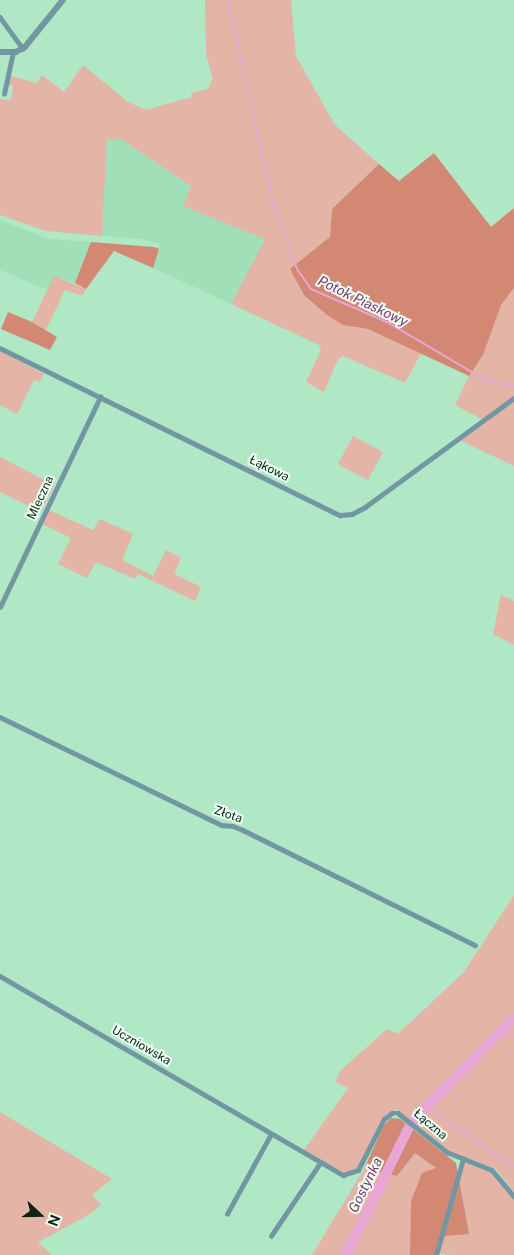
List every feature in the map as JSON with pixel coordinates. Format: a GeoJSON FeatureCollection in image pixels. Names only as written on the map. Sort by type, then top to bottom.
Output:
{"type":"FeatureCollection","features":[{"type":"Feature","properties":{"kind":"street"},"geometry":{"type":"LineString","coordinates":[[0,52],[13,52],[23,49],[63,0]]}},
{"type":"Feature","properties":{"kind":"street"},"geometry":{"type":"LineString","coordinates":[[0,17],[23,49]]}},
{"type":"Feature","properties":{"kind":"street"},"geometry":{"type":"LineString","coordinates":[[4,94],[13,52]]}},
{"type":"Feature","properties":{"kind":"street","name":"Łąkowa"},"geometry":{"type":"LineString","coordinates":[[0,348],[340,515],[352,514],[365,507],[514,398]]}},
{"type":"Feature","properties":{"kind":"street","name":"Mleczna"},"geometry":{"type":"LineString","coordinates":[[0,606],[100,397]]}},
{"type":"Feature","properties":{"kind":"street","name":"Złota"},"geometry":{"type":"LineString","coordinates":[[0,717],[221,825],[233,826],[243,830],[475,945]]}},
{"type":"Feature","properties":{"kind":"street","name":"Uczniowska"},"geometry":{"type":"LineString","coordinates":[[0,976],[320,1163],[343,1175],[352,1174]]}},
{"type":"Feature","properties":{"kind":"street","name":"Łączna"},"geometry":{"type":"LineString","coordinates":[[352,1174],[361,1166],[384,1119],[392,1113],[402,1115],[443,1149],[492,1170],[514,1196]]}},
{"type":"Feature","properties":{"kind":"street"},"geometry":{"type":"LineString","coordinates":[[227,1214],[271,1134]]}},
{"type":"Feature","properties":{"kind":"street"},"geometry":{"type":"LineString","coordinates":[[436,1255],[463,1159]]}},
{"type":"Feature","properties":{"kind":"street"},"geometry":{"type":"LineString","coordinates":[[271,1236],[320,1163]]}},
{"type":"Feature","properties":{"kind":"shaded area"},"geometry":{"type":"Polygon","coordinates":[[[205,0],[291,0],[296,56],[335,125],[379,164],[332,209],[330,237],[343,325],[368,329],[421,353],[405,383],[343,356],[338,359],[324,392],[306,382],[321,350],[319,345],[231,304],[265,239],[183,206],[191,186],[118,137],[116,140],[107,139],[102,236],[46,231],[0,215],[0,99],[11,100],[13,86],[8,85],[11,76],[37,83],[42,75],[64,92],[83,65],[128,102],[146,110],[192,97],[191,93],[208,89],[213,78],[206,55],[205,0]]]}},
{"type":"Feature","properties":{"kind":"shaded area"},"geometry":{"type":"Polygon","coordinates":[[[117,136],[191,186],[183,206],[266,239],[231,304],[153,268],[160,244],[143,239],[102,236],[107,139],[116,140],[117,136]]]}},
{"type":"Feature","properties":{"kind":"shaded area"},"geometry":{"type":"Polygon","coordinates":[[[434,153],[491,227],[514,208],[514,288],[501,305],[483,355],[469,376],[368,329],[343,325],[327,315],[304,295],[290,269],[330,237],[332,209],[379,164],[399,181],[434,153]]]}},
{"type":"Feature","properties":{"kind":"shaded area"},"geometry":{"type":"Polygon","coordinates":[[[0,220],[49,239],[91,242],[75,283],[54,276],[48,290],[0,270],[0,220]]]}},
{"type":"Feature","properties":{"kind":"shaded area"},"geometry":{"type":"Polygon","coordinates":[[[91,242],[159,249],[153,268],[114,251],[86,289],[75,283],[91,242]]]}},
{"type":"Feature","properties":{"kind":"shaded area"},"geometry":{"type":"Polygon","coordinates":[[[54,276],[86,289],[82,296],[65,290],[46,330],[32,322],[54,276]]]}},
{"type":"Feature","properties":{"kind":"shaded area"},"geometry":{"type":"Polygon","coordinates":[[[514,288],[514,466],[461,441],[487,422],[455,405],[469,376],[483,355],[501,304],[514,288]]]}},
{"type":"Feature","properties":{"kind":"shaded area"},"geometry":{"type":"Polygon","coordinates":[[[8,312],[32,322],[57,337],[50,350],[1,329],[8,312]]]}},
{"type":"Feature","properties":{"kind":"shaded area"},"geometry":{"type":"Polygon","coordinates":[[[0,351],[44,374],[40,382],[34,380],[17,414],[0,405],[0,351]]]}},
{"type":"Feature","properties":{"kind":"shaded area"},"geometry":{"type":"Polygon","coordinates":[[[353,436],[383,452],[368,480],[338,464],[353,436]]]}},
{"type":"Feature","properties":{"kind":"shaded area"},"geometry":{"type":"Polygon","coordinates":[[[0,457],[54,485],[41,512],[0,492],[0,457]]]}},
{"type":"Feature","properties":{"kind":"shaded area"},"geometry":{"type":"Polygon","coordinates":[[[49,510],[93,530],[100,519],[133,534],[122,560],[153,576],[166,550],[181,558],[174,574],[201,587],[195,601],[138,574],[135,579],[96,562],[87,578],[58,564],[71,538],[42,524],[49,510]]]}},
{"type":"Feature","properties":{"kind":"shaded area"},"geometry":{"type":"Polygon","coordinates":[[[501,595],[514,601],[514,645],[493,634],[501,595]]]}},
{"type":"Feature","properties":{"kind":"shaded area"},"geometry":{"type":"Polygon","coordinates":[[[514,895],[514,1192],[496,1169],[450,1151],[396,1109],[386,1115],[380,1122],[359,1166],[350,1172],[342,1173],[304,1150],[348,1088],[335,1082],[340,1071],[387,1029],[398,1034],[464,972],[514,895]]]}},
{"type":"Feature","properties":{"kind":"shaded area"},"geometry":{"type":"Polygon","coordinates":[[[0,1112],[112,1179],[92,1195],[101,1205],[85,1217],[38,1242],[52,1255],[0,1255],[0,1112]]]}},
{"type":"Feature","properties":{"kind":"shaded area"},"geometry":{"type":"Polygon","coordinates":[[[391,1118],[400,1119],[456,1163],[469,1234],[445,1236],[437,1255],[410,1255],[411,1201],[422,1173],[436,1168],[415,1153],[397,1176],[364,1169],[384,1125],[391,1118]]]}},
{"type":"Feature","properties":{"kind":"shaded area"},"geometry":{"type":"Polygon","coordinates":[[[415,1153],[437,1169],[410,1255],[312,1255],[364,1169],[397,1176],[415,1153]]]}},
{"type":"Feature","properties":{"kind":"shaded area"},"geometry":{"type":"Polygon","coordinates":[[[464,1163],[473,1163],[493,1173],[514,1198],[514,1255],[451,1255],[438,1253],[445,1236],[464,1163]]]}},
{"type":"Feature","properties":{"kind":"waterway","name":"Potok Piaskowy"},"geometry":{"type":"LineString","coordinates":[[228,0],[272,198],[297,269],[311,289],[387,322],[487,381],[514,386]]}},
{"type":"Feature","properties":{"kind":"waterway","name":"Gostynka"},"geometry":{"type":"LineString","coordinates":[[415,1119],[514,1018]]}},
{"type":"Feature","properties":{"kind":"waterway"},"geometry":{"type":"LineString","coordinates":[[500,1033],[514,1035]]}},
{"type":"Feature","properties":{"kind":"waterway"},"geometry":{"type":"LineString","coordinates":[[427,1107],[514,1167]]}},
{"type":"Feature","properties":{"kind":"waterway","name":"Gostynka"},"geometry":{"type":"LineString","coordinates":[[346,1255],[409,1127]]}}]}
